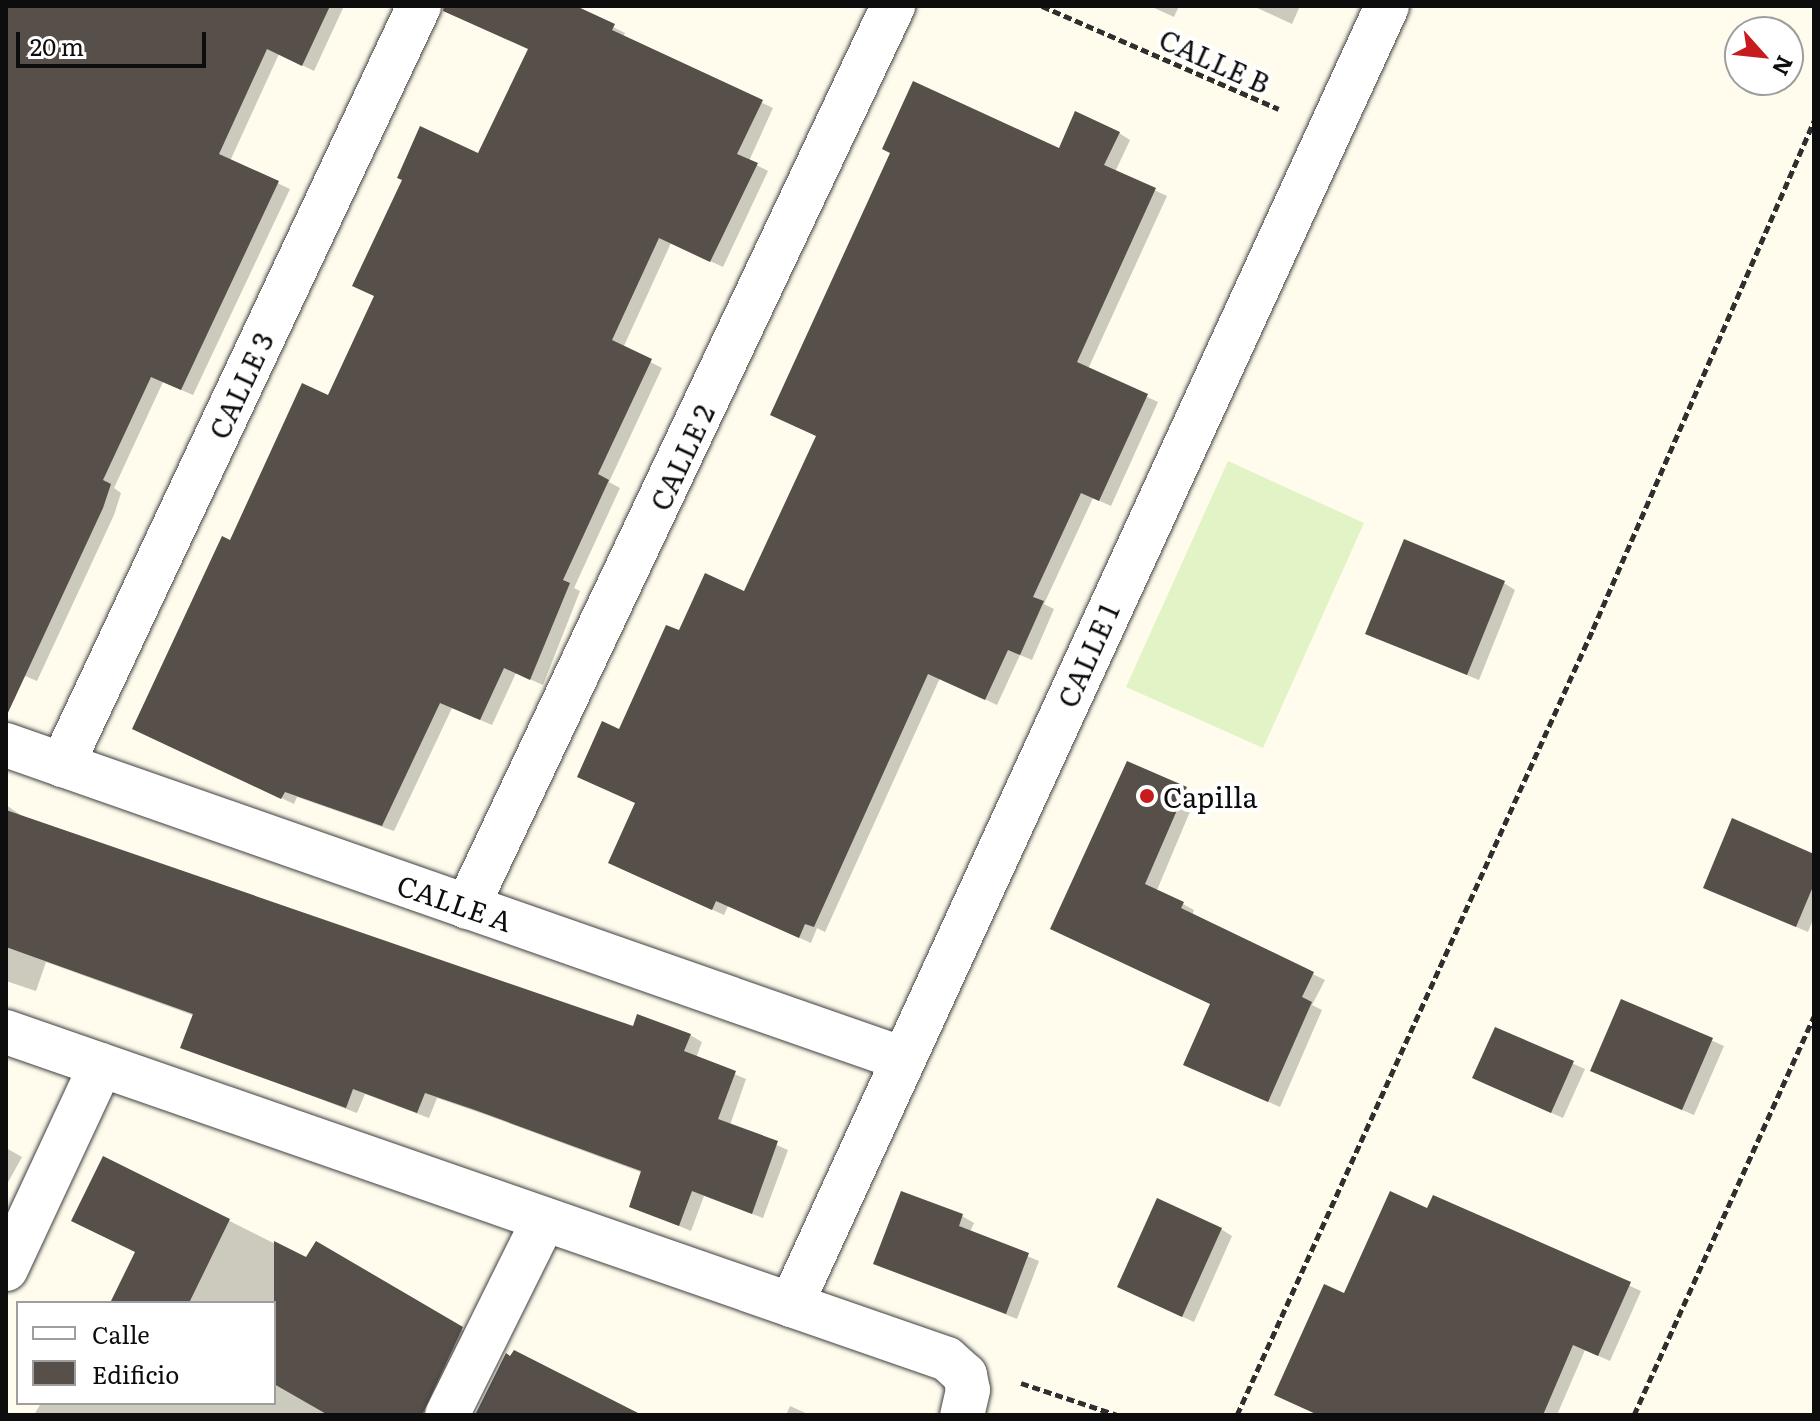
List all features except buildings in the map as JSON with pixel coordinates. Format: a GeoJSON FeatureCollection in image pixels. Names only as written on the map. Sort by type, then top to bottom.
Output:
{"type":"FeatureCollection","features":[{"type":"Feature","properties":{"kind":"street","name":"CALLE 3"},"geometry":{"type":"LineString","coordinates":[[62,765],[419,6]]}},
{"type":"Feature","properties":{"kind":"street","name":"CALLE 2"},"geometry":{"type":"LineString","coordinates":[[467,907],[893,6]]}},
{"type":"Feature","properties":{"kind":"street","name":"CALLE 1"},"geometry":{"type":"LineString","coordinates":[[791,1305],[1387,6]]}},
{"type":"Feature","properties":{"kind":"street","name":"CALLE A"},"geometry":{"type":"LineString","coordinates":[[6,745],[903,1059]]}},
{"type":"Feature","properties":{"kind":"street"},"geometry":{"type":"LineString","coordinates":[[6,1032],[947,1359],[964,1395]]}},
{"type":"Feature","properties":{"kind":"street"},"geometry":{"type":"LineString","coordinates":[[6,1269],[101,1065]]}},
{"type":"Feature","properties":{"kind":"street"},"geometry":{"type":"LineString","coordinates":[[447,1415],[544,1220]]}},
{"type":"Feature","properties":{"kind":"path","name":"CALLE B"},"geometry":{"type":"LineString","coordinates":[[1042,6],[1329,131]]}},
{"type":"Feature","properties":{"kind":"path"},"geometry":{"type":"LineString","coordinates":[[1237,1415],[1593,629],[1814,121]]}},
{"type":"Feature","properties":{"kind":"path"},"geometry":{"type":"LineString","coordinates":[[1634,1415],[1814,1017]]}},
{"type":"Feature","properties":{"kind":"path"},"geometry":{"type":"LineString","coordinates":[[964,1395],[1052,1390],[1117,1415]]}},
{"type":"Feature","properties":{"kind":"green space"},"geometry":{"type":"Polygon","coordinates":[[[1228,461],[1364,523],[1263,748],[1126,687],[1228,461]]]}},
{"type":"Feature","properties":{"kind":"place","name":"Capilla"},"geometry":{"type":"Point","coordinates":[1147,796]}}]}
